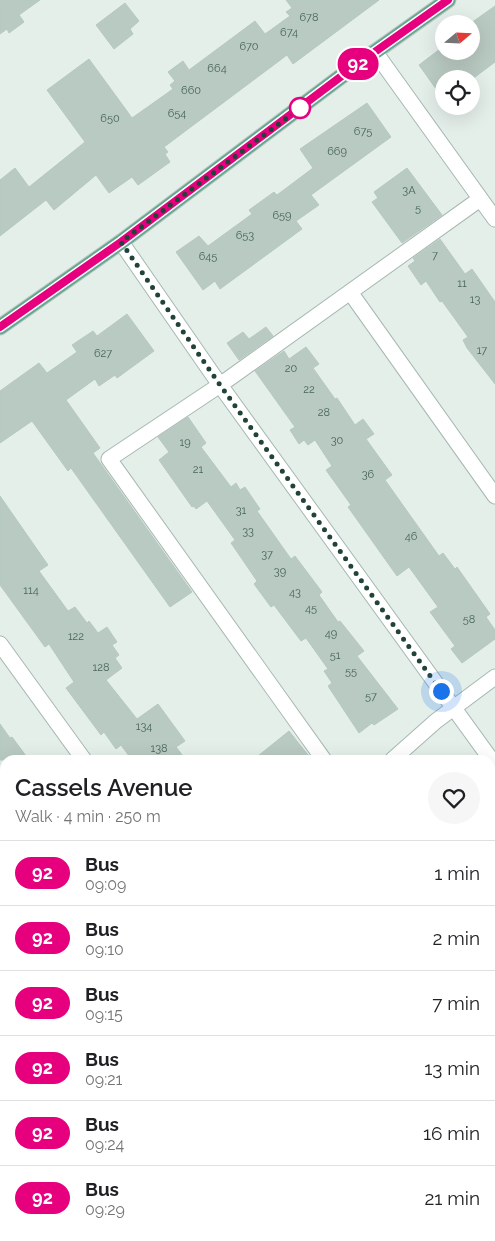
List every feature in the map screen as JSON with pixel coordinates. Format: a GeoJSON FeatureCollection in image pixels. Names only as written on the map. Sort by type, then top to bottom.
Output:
{"type":"FeatureCollection","features":[{"type":"Feature","properties":{"kind":"main road"},"geometry":{"type":"LineString","coordinates":[[0,326],[121,242],[375,52],[448,0]]}},
{"type":"Feature","properties":{"kind":"street"},"geometry":{"type":"LineString","coordinates":[[375,52],[495,219]]}},
{"type":"Feature","properties":{"kind":"street"},"geometry":{"type":"LineString","coordinates":[[320,755],[109,458],[220,385],[480,199]]}},
{"type":"Feature","properties":{"kind":"street"},"geometry":{"type":"LineString","coordinates":[[121,242],[220,385],[488,755]]}},
{"type":"Feature","properties":{"kind":"street"},"geometry":{"type":"LineString","coordinates":[[350,292],[495,496]]}},
{"type":"Feature","properties":{"kind":"street"},"geometry":{"type":"LineString","coordinates":[[0,644],[80,755]]}},
{"type":"Feature","properties":{"kind":"street"},"geometry":{"type":"LineString","coordinates":[[398,755],[454,707],[495,677]]}},
{"type":"Feature","properties":{"kind":"building"},"geometry":{"type":"Polygon","coordinates":[[[0,0],[40,0],[19,15],[24,22],[9,33],[7,29],[0,34],[0,0]]]}},
{"type":"Feature","properties":{"kind":"building"},"geometry":{"type":"Polygon","coordinates":[[[286,0],[379,0],[293,64],[287,55],[164,147],[168,152],[165,154],[170,162],[138,185],[132,177],[109,193],[96,175],[54,210],[46,200],[0,236],[0,180],[15,168],[29,187],[85,142],[47,90],[89,59],[132,118],[173,89],[170,85],[175,81],[168,72],[183,61],[189,70],[255,21],[265,34],[290,16],[286,12],[292,8],[286,0]]]}},
{"type":"Feature","properties":{"kind":"building"},"geometry":{"type":"Polygon","coordinates":[[[125,3],[139,21],[130,29],[133,34],[114,49],[96,25],[125,3]]]}},
{"type":"Feature","properties":{"kind":"building"},"geometry":{"type":"Polygon","coordinates":[[[495,6],[495,62],[480,73],[480,70],[435,70],[435,87],[419,65],[435,53],[435,60],[480,60],[480,17],[495,6]]]}},
{"type":"Feature","properties":{"kind":"building"},"geometry":{"type":"Polygon","coordinates":[[[367,103],[391,137],[311,195],[319,205],[296,221],[302,229],[220,289],[215,281],[203,290],[176,252],[199,236],[208,246],[252,214],[249,210],[274,192],[277,195],[313,168],[300,149],[367,103]]]}},
{"type":"Feature","properties":{"kind":"building"},"geometry":{"type":"Polygon","coordinates":[[[407,168],[442,215],[402,243],[372,202],[378,198],[374,192],[407,168]]]}},
{"type":"Feature","properties":{"kind":"building"},"geometry":{"type":"Polygon","coordinates":[[[440,239],[465,274],[472,269],[495,302],[495,384],[467,348],[463,340],[468,337],[442,301],[440,302],[426,281],[421,285],[408,266],[415,261],[413,258],[440,239]]]}},
{"type":"Feature","properties":{"kind":"building"},"geometry":{"type":"Polygon","coordinates":[[[127,314],[154,351],[117,378],[115,375],[99,386],[95,379],[66,400],[100,448],[93,453],[192,592],[170,607],[71,468],[68,471],[32,421],[0,443],[0,391],[39,363],[47,373],[77,352],[72,345],[93,331],[97,336],[127,314]]]}},
{"type":"Feature","properties":{"kind":"building"},"geometry":{"type":"Polygon","coordinates":[[[266,327],[273,336],[239,360],[227,343],[243,332],[249,339],[266,327]]]}},
{"type":"Feature","properties":{"kind":"building"},"geometry":{"type":"Polygon","coordinates":[[[306,347],[319,364],[313,368],[335,399],[337,398],[355,425],[363,419],[374,434],[366,439],[392,475],[385,480],[439,556],[443,553],[455,569],[457,567],[490,614],[486,617],[495,630],[495,639],[462,663],[451,649],[455,646],[430,612],[438,607],[409,567],[397,576],[348,507],[351,505],[326,470],[332,466],[315,440],[308,445],[304,440],[299,444],[290,430],[295,427],[255,371],[284,351],[289,359],[306,347]]]}},
{"type":"Feature","properties":{"kind":"building"},"geometry":{"type":"Polygon","coordinates":[[[188,417],[206,443],[201,447],[231,487],[236,483],[240,490],[245,487],[260,509],[257,511],[291,559],[295,556],[322,592],[319,595],[338,622],[340,621],[364,651],[357,656],[398,709],[374,725],[372,723],[359,733],[328,686],[332,683],[324,671],[328,669],[306,638],[301,641],[274,605],[271,607],[254,584],[257,581],[231,543],[235,540],[207,501],[196,509],[194,506],[192,507],[159,460],[169,452],[158,437],[188,417]]]}},
{"type":"Feature","properties":{"kind":"building"},"geometry":{"type":"Polygon","coordinates":[[[0,496],[48,565],[39,571],[68,611],[75,607],[87,623],[89,621],[98,633],[107,627],[117,642],[112,645],[119,655],[115,658],[122,668],[106,680],[137,719],[158,704],[185,741],[176,747],[182,755],[128,755],[121,745],[116,749],[104,732],[101,735],[66,688],[74,682],[49,644],[45,647],[0,585],[0,496]]]}},
{"type":"Feature","properties":{"kind":"building"},"geometry":{"type":"Polygon","coordinates":[[[0,724],[25,755],[0,755],[0,724]]]}},
{"type":"Feature","properties":{"kind":"building"},"geometry":{"type":"Polygon","coordinates":[[[289,731],[308,755],[259,755],[289,731]]]}},
{"type":"Feature","properties":{"kind":"bus line","name":"92"},"geometry":{"type":"LineString","coordinates":[[0,327],[121,242],[355,66],[448,0]]}},
{"type":"Feature","properties":{"kind":"route"},"geometry":{"type":"LineString","coordinates":[[300,108],[121,242],[139,265],[220,385],[441,691]]}}]}
